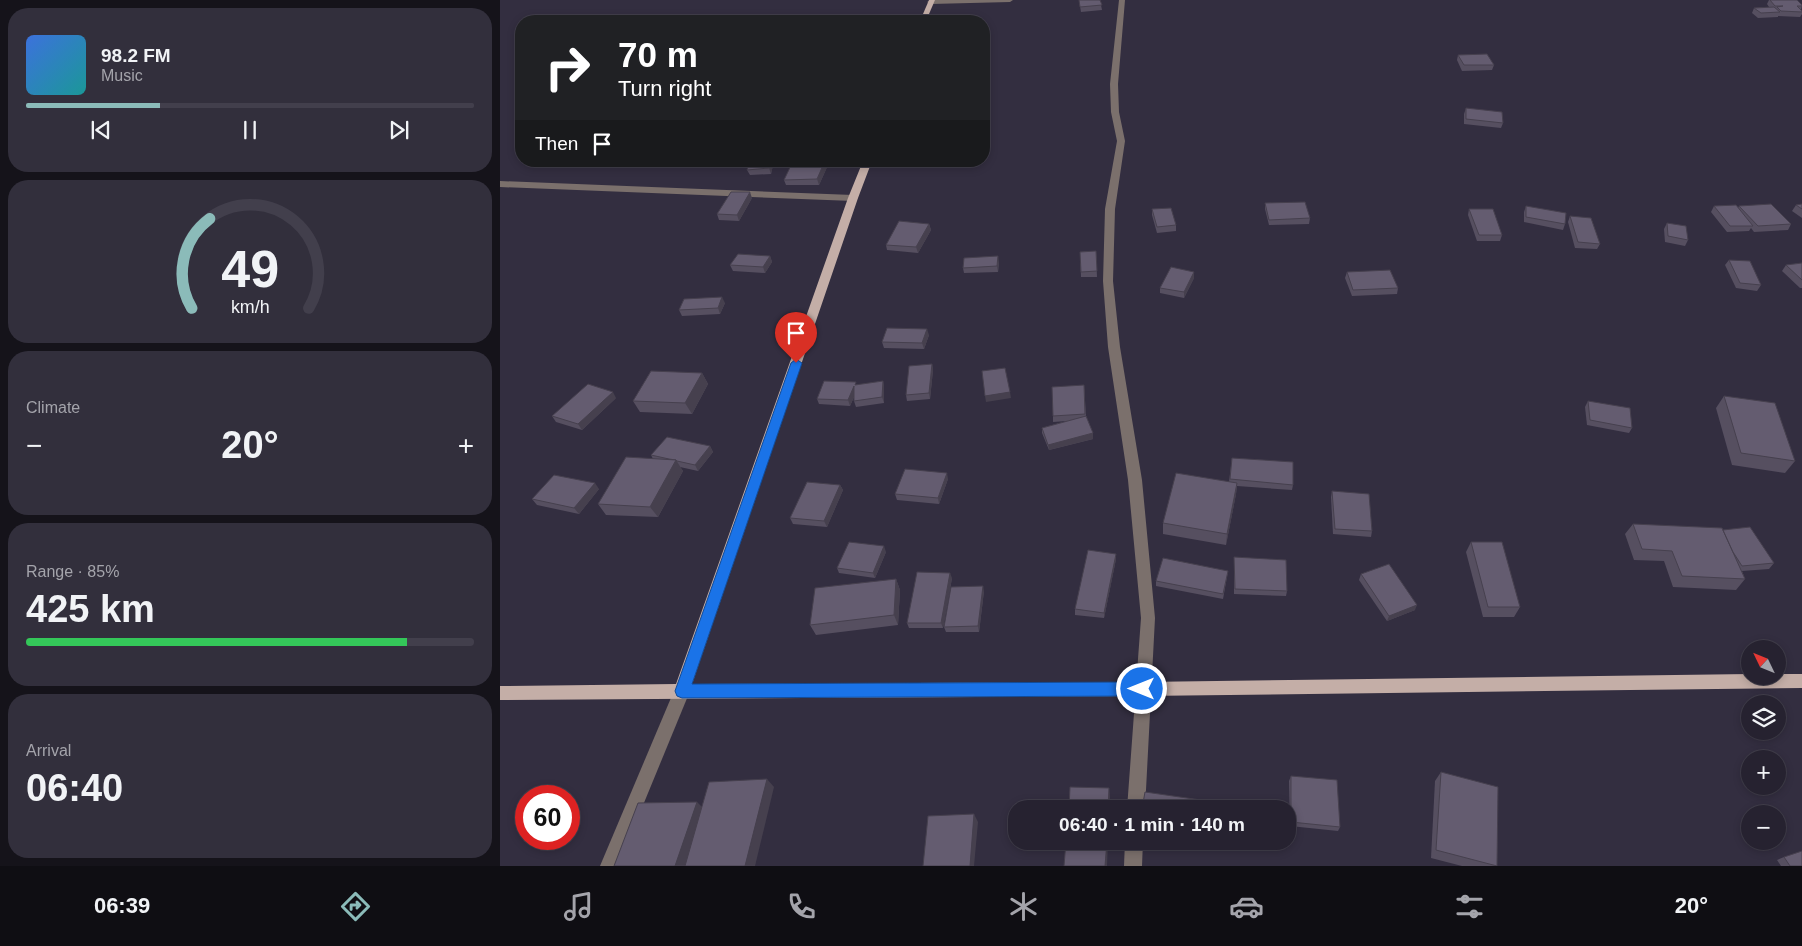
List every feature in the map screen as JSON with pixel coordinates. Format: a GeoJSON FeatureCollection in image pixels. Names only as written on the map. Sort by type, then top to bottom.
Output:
{"type":"FeatureCollection","features":[{"type":"Feature","properties":{"kind":"main road"},"geometry":{"type":"LineString","coordinates":[[926,15],[931,1]]}},
{"type":"Feature","properties":{"kind":"main road"},"geometry":{"type":"LineString","coordinates":[[682,691],[853,198],[866,167]]}},
{"type":"Feature","properties":{"kind":"main road"},"geometry":{"type":"LineString","coordinates":[[500,693],[1142,689],[1802,680]]}},
{"type":"Feature","properties":{"kind":"street"},"geometry":{"type":"LineString","coordinates":[[931,1],[1010,0]]}},
{"type":"Feature","properties":{"kind":"street"},"geometry":{"type":"LineString","coordinates":[[1122,0],[1114,84],[1115,112],[1121,141],[1110,209],[1108,280],[1114,347],[1135,480],[1148,618],[1136,800]]}},
{"type":"Feature","properties":{"kind":"street"},"geometry":{"type":"LineString","coordinates":[[500,184],[853,198]]}},
{"type":"Feature","properties":{"kind":"street"},"geometry":{"type":"LineString","coordinates":[[609,866],[682,691]]}},
{"type":"Feature","properties":{"kind":"street"},"geometry":{"type":"LineString","coordinates":[[1133,866],[1134,850]]}},
{"type":"Feature","properties":{"kind":"building"},"geometry":{"type":"Polygon","coordinates":[[[1079,0],[1100,0],[1102,5],[1080,7],[1079,0]]]}},
{"type":"Feature","properties":{"kind":"building"},"geometry":{"type":"Polygon","coordinates":[[[1770,0],[1797,0],[1802,5],[1797,6],[1802,12],[1781,11],[1777,7],[1783,6],[1775,6],[1770,0]]]}},
{"type":"Feature","properties":{"kind":"building"},"geometry":{"type":"Polygon","coordinates":[[[1774,7],[1780,12],[1761,13],[1754,8],[1774,7]]]}},
{"type":"Feature","properties":{"kind":"building"},"geometry":{"type":"Polygon","coordinates":[[[1487,54],[1494,65],[1464,65],[1458,55],[1487,54]]]}},
{"type":"Feature","properties":{"kind":"building"},"geometry":{"type":"Polygon","coordinates":[[[1466,108],[1502,112],[1503,123],[1466,119],[1466,108]]]}},
{"type":"Feature","properties":{"kind":"building"},"geometry":{"type":"Polygon","coordinates":[[[748,167],[769,167],[769,168],[747,170],[748,167]]]}},
{"type":"Feature","properties":{"kind":"building"},"geometry":{"type":"Polygon","coordinates":[[[790,167],[822,167],[817,179],[784,180],[790,167]]]}},
{"type":"Feature","properties":{"kind":"building"},"geometry":{"type":"Polygon","coordinates":[[[731,192],[750,192],[737,215],[717,214],[731,192]]]}},
{"type":"Feature","properties":{"kind":"building"},"geometry":{"type":"Polygon","coordinates":[[[1305,202],[1310,218],[1269,220],[1265,203],[1305,202]]]}},
{"type":"Feature","properties":{"kind":"building"},"geometry":{"type":"Polygon","coordinates":[[[1771,204],[1791,224],[1758,226],[1739,206],[1771,204]]]}},
{"type":"Feature","properties":{"kind":"building"},"geometry":{"type":"Polygon","coordinates":[[[1736,205],[1753,226],[1730,226],[1714,206],[1736,205]]]}},
{"type":"Feature","properties":{"kind":"building"},"geometry":{"type":"Polygon","coordinates":[[[1526,206],[1566,213],[1565,224],[1526,217],[1526,206]]]}},
{"type":"Feature","properties":{"kind":"building"},"geometry":{"type":"Polygon","coordinates":[[[1171,208],[1176,225],[1157,227],[1152,209],[1171,208]]]}},
{"type":"Feature","properties":{"kind":"building"},"geometry":{"type":"Polygon","coordinates":[[[1469,209],[1493,209],[1502,235],[1479,235],[1469,209]]]}},
{"type":"Feature","properties":{"kind":"building"},"geometry":{"type":"Polygon","coordinates":[[[1570,216],[1591,218],[1600,244],[1578,242],[1570,216]]]}},
{"type":"Feature","properties":{"kind":"building"},"geometry":{"type":"Polygon","coordinates":[[[899,221],[929,224],[916,247],[886,245],[899,221]]]}},
{"type":"Feature","properties":{"kind":"building"},"geometry":{"type":"Polygon","coordinates":[[[1667,223],[1686,226],[1688,240],[1668,236],[1667,223]]]}},
{"type":"Feature","properties":{"kind":"building"},"geometry":{"type":"Polygon","coordinates":[[[1096,251],[1097,271],[1081,272],[1080,252],[1096,251]]]}},
{"type":"Feature","properties":{"kind":"building"},"geometry":{"type":"Polygon","coordinates":[[[738,254],[770,256],[763,267],[730,265],[738,254]]]}},
{"type":"Feature","properties":{"kind":"building"},"geometry":{"type":"Polygon","coordinates":[[[998,256],[997,266],[963,268],[964,258],[998,256]]]}},
{"type":"Feature","properties":{"kind":"building"},"geometry":{"type":"Polygon","coordinates":[[[1729,260],[1750,261],[1761,285],[1740,283],[1729,260]]]}},
{"type":"Feature","properties":{"kind":"building"},"geometry":{"type":"Polygon","coordinates":[[[1802,263],[1802,280],[1786,265],[1802,263]]]}},
{"type":"Feature","properties":{"kind":"building"},"geometry":{"type":"Polygon","coordinates":[[[1171,267],[1194,272],[1184,292],[1160,288],[1171,267]]]}},
{"type":"Feature","properties":{"kind":"building"},"geometry":{"type":"Polygon","coordinates":[[[1390,270],[1398,288],[1353,290],[1347,272],[1390,270]]]}},
{"type":"Feature","properties":{"kind":"building"},"geometry":{"type":"Polygon","coordinates":[[[722,297],[718,308],[679,310],[684,299],[722,297]]]}},
{"type":"Feature","properties":{"kind":"building"},"geometry":{"type":"Polygon","coordinates":[[[887,328],[927,329],[922,343],[882,342],[887,328]]]}},
{"type":"Feature","properties":{"kind":"building"},"geometry":{"type":"Polygon","coordinates":[[[932,364],[929,393],[906,395],[909,366],[932,364]]]}},
{"type":"Feature","properties":{"kind":"building"},"geometry":{"type":"Polygon","coordinates":[[[1005,368],[1010,392],[985,396],[982,371],[1005,368]]]}},
{"type":"Feature","properties":{"kind":"building"},"geometry":{"type":"Polygon","coordinates":[[[651,371],[702,373],[685,403],[633,401],[651,371]]]}},
{"type":"Feature","properties":{"kind":"building"},"geometry":{"type":"Polygon","coordinates":[[[824,381],[856,382],[855,385],[883,381],[882,397],[854,401],[854,386],[848,400],[817,399],[824,381]]]}},
{"type":"Feature","properties":{"kind":"building"},"geometry":{"type":"Polygon","coordinates":[[[588,384],[613,392],[578,424],[552,416],[588,384]]]}},
{"type":"Feature","properties":{"kind":"building"},"geometry":{"type":"Polygon","coordinates":[[[1084,385],[1085,414],[1053,416],[1052,387],[1084,385]]]}},
{"type":"Feature","properties":{"kind":"building"},"geometry":{"type":"Polygon","coordinates":[[[1724,396],[1775,403],[1795,461],[1741,453],[1724,396]]]}},
{"type":"Feature","properties":{"kind":"building"},"geometry":{"type":"Polygon","coordinates":[[[1588,401],[1630,408],[1632,428],[1590,420],[1588,401]]]}},
{"type":"Feature","properties":{"kind":"building"},"geometry":{"type":"Polygon","coordinates":[[[1086,416],[1093,433],[1048,445],[1042,428],[1086,416]]]}},
{"type":"Feature","properties":{"kind":"building"},"geometry":{"type":"Polygon","coordinates":[[[667,437],[710,446],[695,465],[651,455],[667,437]]]}},
{"type":"Feature","properties":{"kind":"building"},"geometry":{"type":"Polygon","coordinates":[[[626,457],[676,460],[650,507],[598,504],[626,457]]]}},
{"type":"Feature","properties":{"kind":"building"},"geometry":{"type":"Polygon","coordinates":[[[1232,458],[1293,462],[1293,485],[1230,479],[1232,458]]]}},
{"type":"Feature","properties":{"kind":"building"},"geometry":{"type":"Polygon","coordinates":[[[905,469],[947,473],[938,498],[895,494],[905,469]]]}},
{"type":"Feature","properties":{"kind":"building"},"geometry":{"type":"Polygon","coordinates":[[[1176,473],[1237,483],[1227,534],[1163,523],[1176,473]]]}},
{"type":"Feature","properties":{"kind":"building"},"geometry":{"type":"Polygon","coordinates":[[[554,475],[595,483],[574,508],[532,499],[554,475]]]}},
{"type":"Feature","properties":{"kind":"building"},"geometry":{"type":"Polygon","coordinates":[[[807,482],[840,485],[824,521],[790,518],[807,482]]]}},
{"type":"Feature","properties":{"kind":"building"},"geometry":{"type":"Polygon","coordinates":[[[1332,491],[1369,494],[1372,531],[1335,529],[1332,491]]]}},
{"type":"Feature","properties":{"kind":"building"},"geometry":{"type":"Polygon","coordinates":[[[1633,524],[1722,528],[1745,579],[1682,576],[1672,551],[1642,549],[1633,524]]]}},
{"type":"Feature","properties":{"kind":"building"},"geometry":{"type":"Polygon","coordinates":[[[1750,527],[1774,563],[1742,566],[1723,530],[1750,527]]]}},
{"type":"Feature","properties":{"kind":"building"},"geometry":{"type":"Polygon","coordinates":[[[849,542],[884,546],[873,573],[837,568],[849,542]]]}},
{"type":"Feature","properties":{"kind":"building"},"geometry":{"type":"Polygon","coordinates":[[[1471,542],[1502,542],[1520,607],[1488,607],[1471,542]]]}},
{"type":"Feature","properties":{"kind":"building"},"geometry":{"type":"Polygon","coordinates":[[[1088,550],[1116,554],[1104,613],[1075,609],[1088,550]]]}},
{"type":"Feature","properties":{"kind":"building"},"geometry":{"type":"Polygon","coordinates":[[[1234,557],[1286,560],[1287,591],[1235,589],[1234,557]]]}},
{"type":"Feature","properties":{"kind":"building"},"geometry":{"type":"Polygon","coordinates":[[[1163,558],[1228,571],[1223,594],[1156,581],[1163,558]]]}},
{"type":"Feature","properties":{"kind":"building"},"geometry":{"type":"Polygon","coordinates":[[[1389,564],[1417,605],[1389,616],[1361,574],[1389,564]]]}},
{"type":"Feature","properties":{"kind":"building"},"geometry":{"type":"Polygon","coordinates":[[[917,572],[950,573],[941,623],[907,623],[917,572]]]}},
{"type":"Feature","properties":{"kind":"building"},"geometry":{"type":"Polygon","coordinates":[[[896,579],[894,615],[810,625],[815,588],[896,579]]]}},
{"type":"Feature","properties":{"kind":"building"},"geometry":{"type":"Polygon","coordinates":[[[983,586],[978,626],[944,627],[951,587],[983,586]]]}},
{"type":"Feature","properties":{"kind":"building"},"geometry":{"type":"Polygon","coordinates":[[[1441,772],[1498,787],[1497,866],[1436,850],[1441,772]]]}},
{"type":"Feature","properties":{"kind":"building"},"geometry":{"type":"Polygon","coordinates":[[[1291,776],[1337,780],[1340,827],[1296,823],[1296,800],[1291,800],[1291,776]]]}},
{"type":"Feature","properties":{"kind":"building"},"geometry":{"type":"Polygon","coordinates":[[[767,779],[745,866],[685,866],[709,782],[767,779]]]}},
{"type":"Feature","properties":{"kind":"building"},"geometry":{"type":"Polygon","coordinates":[[[1070,787],[1109,788],[1108,800],[1069,800],[1070,787]]]}},
{"type":"Feature","properties":{"kind":"building"},"geometry":{"type":"Polygon","coordinates":[[[1145,792],[1201,800],[1144,800],[1145,792]]]}},
{"type":"Feature","properties":{"kind":"building"},"geometry":{"type":"Polygon","coordinates":[[[697,802],[675,866],[614,866],[638,803],[697,802]]]}},
{"type":"Feature","properties":{"kind":"building"},"geometry":{"type":"Polygon","coordinates":[[[974,814],[970,866],[923,866],[928,816],[974,814]]]}},
{"type":"Feature","properties":{"kind":"building"},"geometry":{"type":"Polygon","coordinates":[[[1065,850],[1106,850],[1105,866],[1064,866],[1065,850]]]}},
{"type":"Feature","properties":{"kind":"building"},"geometry":{"type":"Polygon","coordinates":[[[1802,851],[1802,866],[1790,866],[1784,857],[1802,851]]]}},
{"type":"Feature","properties":{"kind":"route"},"geometry":{"type":"LineString","coordinates":[[796,363],[682,691],[1142,689]]}}]}
